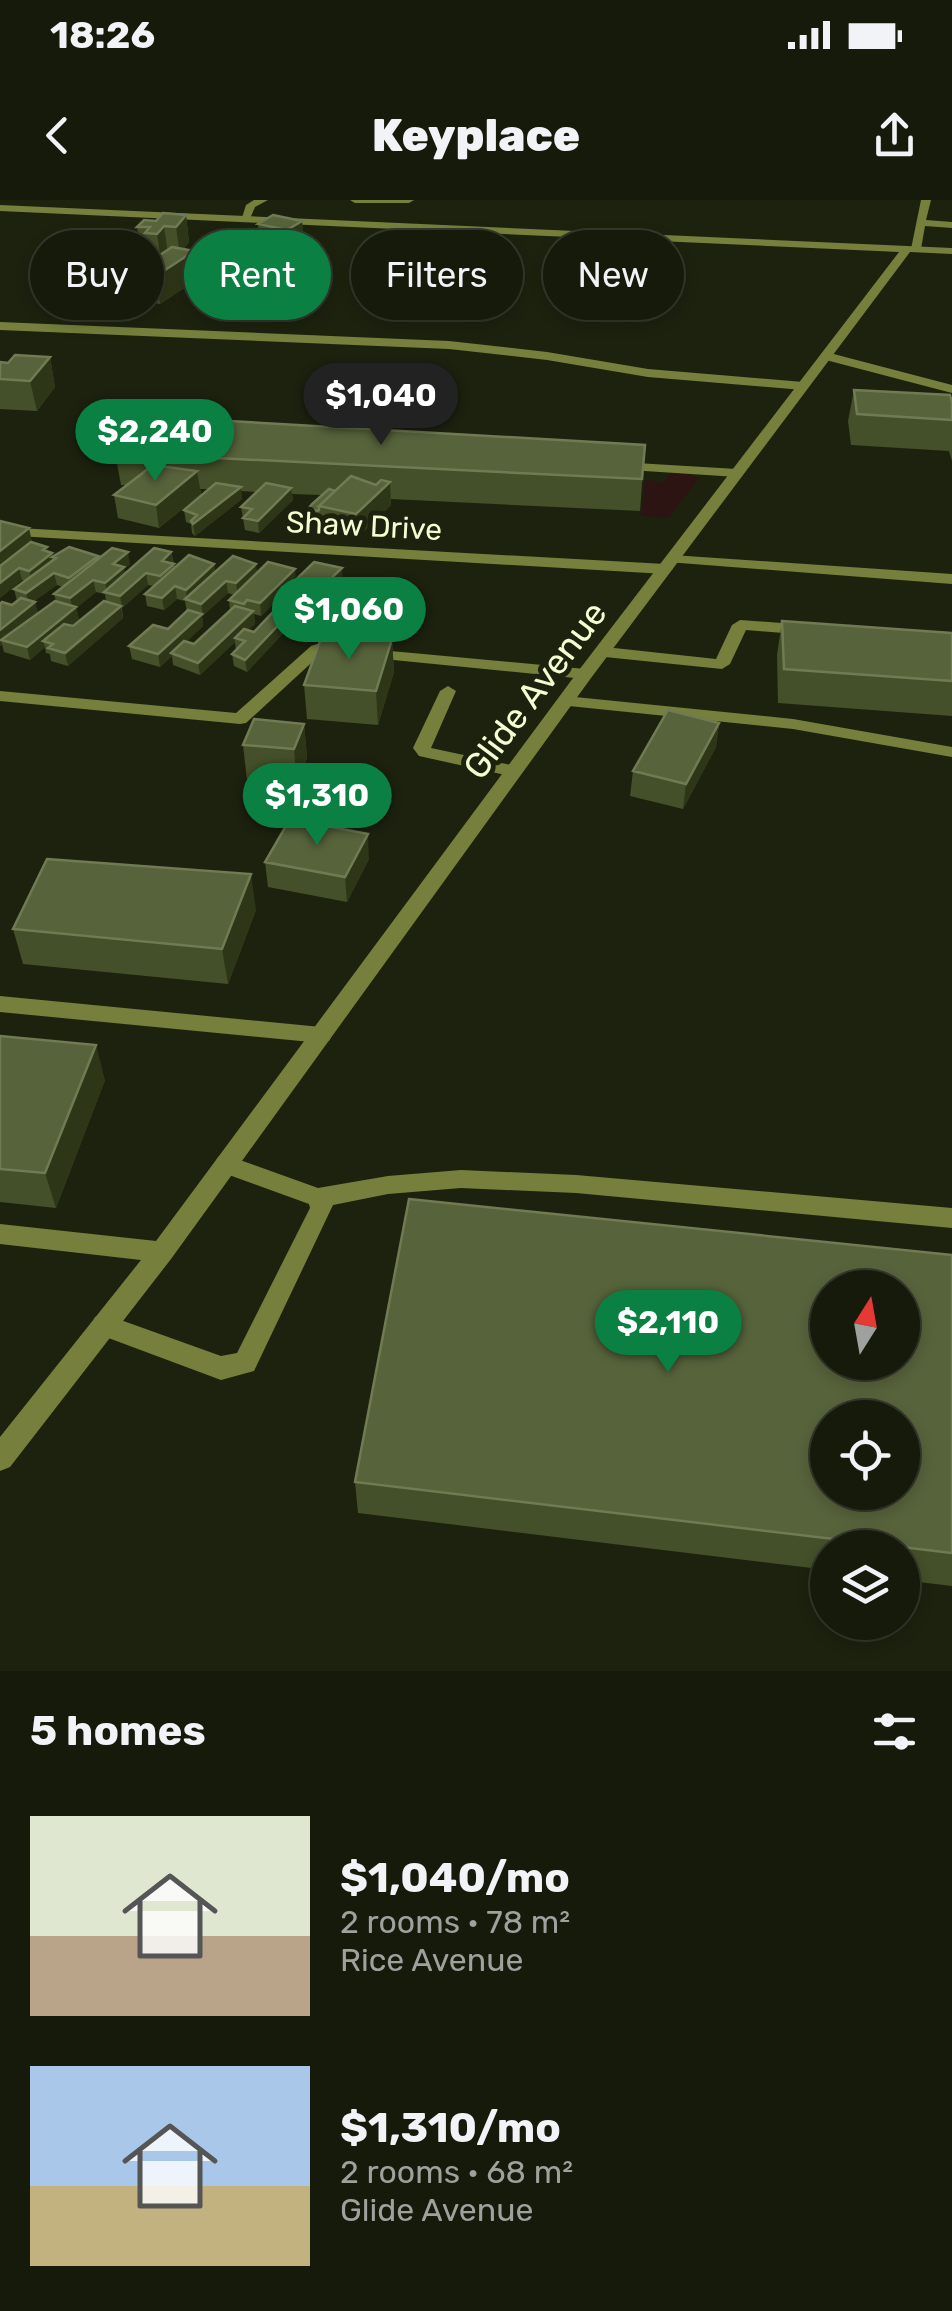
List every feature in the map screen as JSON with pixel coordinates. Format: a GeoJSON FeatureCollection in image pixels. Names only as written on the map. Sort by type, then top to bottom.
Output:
{"type":"FeatureCollection","features":[{"type":"Feature","properties":{"kind":"street"},"geometry":{"type":"LineString","coordinates":[[245,219],[251,205],[263,200]]}},
{"type":"Feature","properties":{"kind":"street"},"geometry":{"type":"LineString","coordinates":[[354,200],[409,200]]}},
{"type":"Feature","properties":{"kind":"street"},"geometry":{"type":"LineString","coordinates":[[911,249],[926,200]]}},
{"type":"Feature","properties":{"kind":"street"},"geometry":{"type":"LineString","coordinates":[[0,208],[952,251]]}},
{"type":"Feature","properties":{"kind":"street"},"geometry":{"type":"LineString","coordinates":[[920,223],[952,226]]}},
{"type":"Feature","properties":{"kind":"street","name":"Glide Avenue"},"geometry":{"type":"LineString","coordinates":[[0,1458],[162,1252],[585,674],[911,249]]}},
{"type":"Feature","properties":{"kind":"street"},"geometry":{"type":"LineString","coordinates":[[0,326],[449,345],[547,356],[648,374],[803,386]]}},
{"type":"Feature","properties":{"kind":"street"},"geometry":{"type":"LineString","coordinates":[[826,356],[952,388]]}},
{"type":"Feature","properties":{"kind":"street"},"geometry":{"type":"LineString","coordinates":[[82,432],[162,438]]}},
{"type":"Feature","properties":{"kind":"street"},"geometry":{"type":"LineString","coordinates":[[598,464],[737,473]]}},
{"type":"Feature","properties":{"kind":"street","name":"Shaw Drive"},"geometry":{"type":"LineString","coordinates":[[0,531],[952,579]]}},
{"type":"Feature","properties":{"kind":"street"},"geometry":{"type":"LineString","coordinates":[[605,652],[722,664],[740,626],[817,630]]}},
{"type":"Feature","properties":{"kind":"street"},"geometry":{"type":"LineString","coordinates":[[0,696],[240,719],[318,649],[585,674]]}},
{"type":"Feature","properties":{"kind":"street"},"geometry":{"type":"LineString","coordinates":[[448,691],[422,748],[424,752],[514,771]]}},
{"type":"Feature","properties":{"kind":"street"},"geometry":{"type":"LineString","coordinates":[[565,701],[793,724],[952,752]]}},
{"type":"Feature","properties":{"kind":"street"},"geometry":{"type":"LineString","coordinates":[[0,1004],[320,1035]]}},
{"type":"Feature","properties":{"kind":"street"},"geometry":{"type":"LineString","coordinates":[[226,1164],[318,1198],[388,1185],[461,1178],[576,1184],[952,1218]]}},
{"type":"Feature","properties":{"kind":"street"},"geometry":{"type":"LineString","coordinates":[[104,1325],[222,1368],[245,1363],[322,1208],[318,1198]]}},
{"type":"Feature","properties":{"kind":"street"},"geometry":{"type":"LineString","coordinates":[[0,1234],[162,1252]]}},
{"type":"Feature","properties":{"kind":"shaded area"},"geometry":{"type":"Polygon","coordinates":[[[673,470],[699,478],[669,518],[641,516],[645,479],[662,483],[673,470]]]}},
{"type":"Feature","properties":{"kind":"building"},"geometry":{"type":"Polygon","coordinates":[[[163,213],[186,215],[176,227],[137,227],[144,220],[156,221],[163,213]]]}},
{"type":"Feature","properties":{"kind":"building"},"geometry":{"type":"Polygon","coordinates":[[[273,215],[302,221],[287,230],[258,224],[273,215]]]}},
{"type":"Feature","properties":{"kind":"building"},"geometry":{"type":"Polygon","coordinates":[[[172,247],[184,249],[184,258],[164,271],[164,252],[172,247]]]}},
{"type":"Feature","properties":{"kind":"building"},"geometry":{"type":"Polygon","coordinates":[[[15,355],[50,357],[30,381],[0,379],[0,362],[8,363],[15,355]]]}},
{"type":"Feature","properties":{"kind":"building"},"geometry":{"type":"Polygon","coordinates":[[[854,390],[950,395],[952,420],[857,414],[854,390]]]}},
{"type":"Feature","properties":{"kind":"building"},"geometry":{"type":"Polygon","coordinates":[[[142,416],[645,445],[642,479],[115,453],[142,416]]]}},
{"type":"Feature","properties":{"kind":"building"},"geometry":{"type":"Polygon","coordinates":[[[153,465],[197,471],[156,505],[114,495],[153,465]]]}},
{"type":"Feature","properties":{"kind":"building"},"geometry":{"type":"Polygon","coordinates":[[[351,476],[376,485],[381,480],[390,482],[356,514],[319,506],[351,476]]]}},
{"type":"Feature","properties":{"kind":"building"},"geometry":{"type":"Polygon","coordinates":[[[216,483],[241,487],[193,524],[191,521],[197,515],[184,510],[216,483]]]}},
{"type":"Feature","properties":{"kind":"building"},"geometry":{"type":"Polygon","coordinates":[[[266,483],[291,488],[258,521],[243,518],[252,509],[241,507],[266,483]]]}},
{"type":"Feature","properties":{"kind":"building"},"geometry":{"type":"Polygon","coordinates":[[[329,489],[335,491],[318,511],[308,509],[312,504],[329,489]]]}},
{"type":"Feature","properties":{"kind":"building"},"geometry":{"type":"Polygon","coordinates":[[[0,521],[29,528],[0,551],[0,521]]]}},
{"type":"Feature","properties":{"kind":"building"},"geometry":{"type":"Polygon","coordinates":[[[31,542],[52,553],[29,571],[19,568],[0,583],[0,566],[31,542]]]}},
{"type":"Feature","properties":{"kind":"building"},"geometry":{"type":"Polygon","coordinates":[[[69,547],[98,556],[69,578],[54,573],[26,593],[14,589],[56,558],[52,557],[69,547]]]}},
{"type":"Feature","properties":{"kind":"building"},"geometry":{"type":"Polygon","coordinates":[[[112,548],[128,552],[113,564],[124,567],[105,583],[93,580],[70,598],[54,594],[112,548]]]}},
{"type":"Feature","properties":{"kind":"building"},"geometry":{"type":"Polygon","coordinates":[[[154,548],[171,552],[162,561],[174,564],[160,576],[146,573],[120,596],[104,592],[154,548]]]}},
{"type":"Feature","properties":{"kind":"building"},"geometry":{"type":"Polygon","coordinates":[[[189,555],[214,564],[186,590],[175,586],[162,598],[145,594],[189,555]]]}},
{"type":"Feature","properties":{"kind":"building"},"geometry":{"type":"Polygon","coordinates":[[[233,556],[256,564],[236,583],[226,581],[201,604],[185,599],[233,556]]]}},
{"type":"Feature","properties":{"kind":"building"},"geometry":{"type":"Polygon","coordinates":[[[268,562],[295,569],[260,603],[229,600],[268,562]]]}},
{"type":"Feature","properties":{"kind":"building"},"geometry":{"type":"Polygon","coordinates":[[[314,562],[342,568],[302,606],[276,599],[314,562]]]}},
{"type":"Feature","properties":{"kind":"building"},"geometry":{"type":"Polygon","coordinates":[[[21,598],[35,602],[0,630],[0,604],[12,605],[21,598]]]}},
{"type":"Feature","properties":{"kind":"building"},"geometry":{"type":"Polygon","coordinates":[[[55,601],[76,607],[27,647],[1,640],[55,601]]]}},
{"type":"Feature","properties":{"kind":"building"},"geometry":{"type":"Polygon","coordinates":[[[104,601],[121,606],[65,653],[48,648],[53,644],[43,641],[64,624],[73,626],[104,601]]]}},
{"type":"Feature","properties":{"kind":"building"},"geometry":{"type":"Polygon","coordinates":[[[235,606],[253,611],[198,663],[171,653],[184,641],[194,644],[235,606]]]}},
{"type":"Feature","properties":{"kind":"building"},"geometry":{"type":"Polygon","coordinates":[[[188,610],[202,614],[158,654],[129,646],[153,625],[168,629],[188,610]]]}},
{"type":"Feature","properties":{"kind":"building"},"geometry":{"type":"Polygon","coordinates":[[[274,611],[288,615],[245,660],[232,654],[245,641],[235,638],[244,629],[254,632],[274,611]]]}},
{"type":"Feature","properties":{"kind":"building"},"geometry":{"type":"Polygon","coordinates":[[[782,621],[952,633],[952,681],[784,669],[782,621]]]}},
{"type":"Feature","properties":{"kind":"building"},"geometry":{"type":"Polygon","coordinates":[[[323,633],[392,639],[376,691],[304,685],[323,633]]]}},
{"type":"Feature","properties":{"kind":"building"},"geometry":{"type":"Polygon","coordinates":[[[668,710],[719,723],[686,784],[633,771],[668,710]]]}},
{"type":"Feature","properties":{"kind":"building"},"geometry":{"type":"Polygon","coordinates":[[[254,719],[304,724],[294,749],[243,745],[254,719]]]}},
{"type":"Feature","properties":{"kind":"building"},"geometry":{"type":"Polygon","coordinates":[[[290,819],[368,834],[345,877],[265,862],[290,819]]]}},
{"type":"Feature","properties":{"kind":"building"},"geometry":{"type":"Polygon","coordinates":[[[47,859],[251,874],[222,949],[13,929],[47,859]]]}},
{"type":"Feature","properties":{"kind":"building"},"geometry":{"type":"Polygon","coordinates":[[[0,1036],[96,1045],[45,1173],[0,1169],[0,1036]]]}},
{"type":"Feature","properties":{"kind":"building"},"geometry":{"type":"Polygon","coordinates":[[[409,1199],[952,1255],[952,1553],[920,1549],[920,1530],[810,1530],[810,1536],[355,1482],[409,1199]]]}}]}
